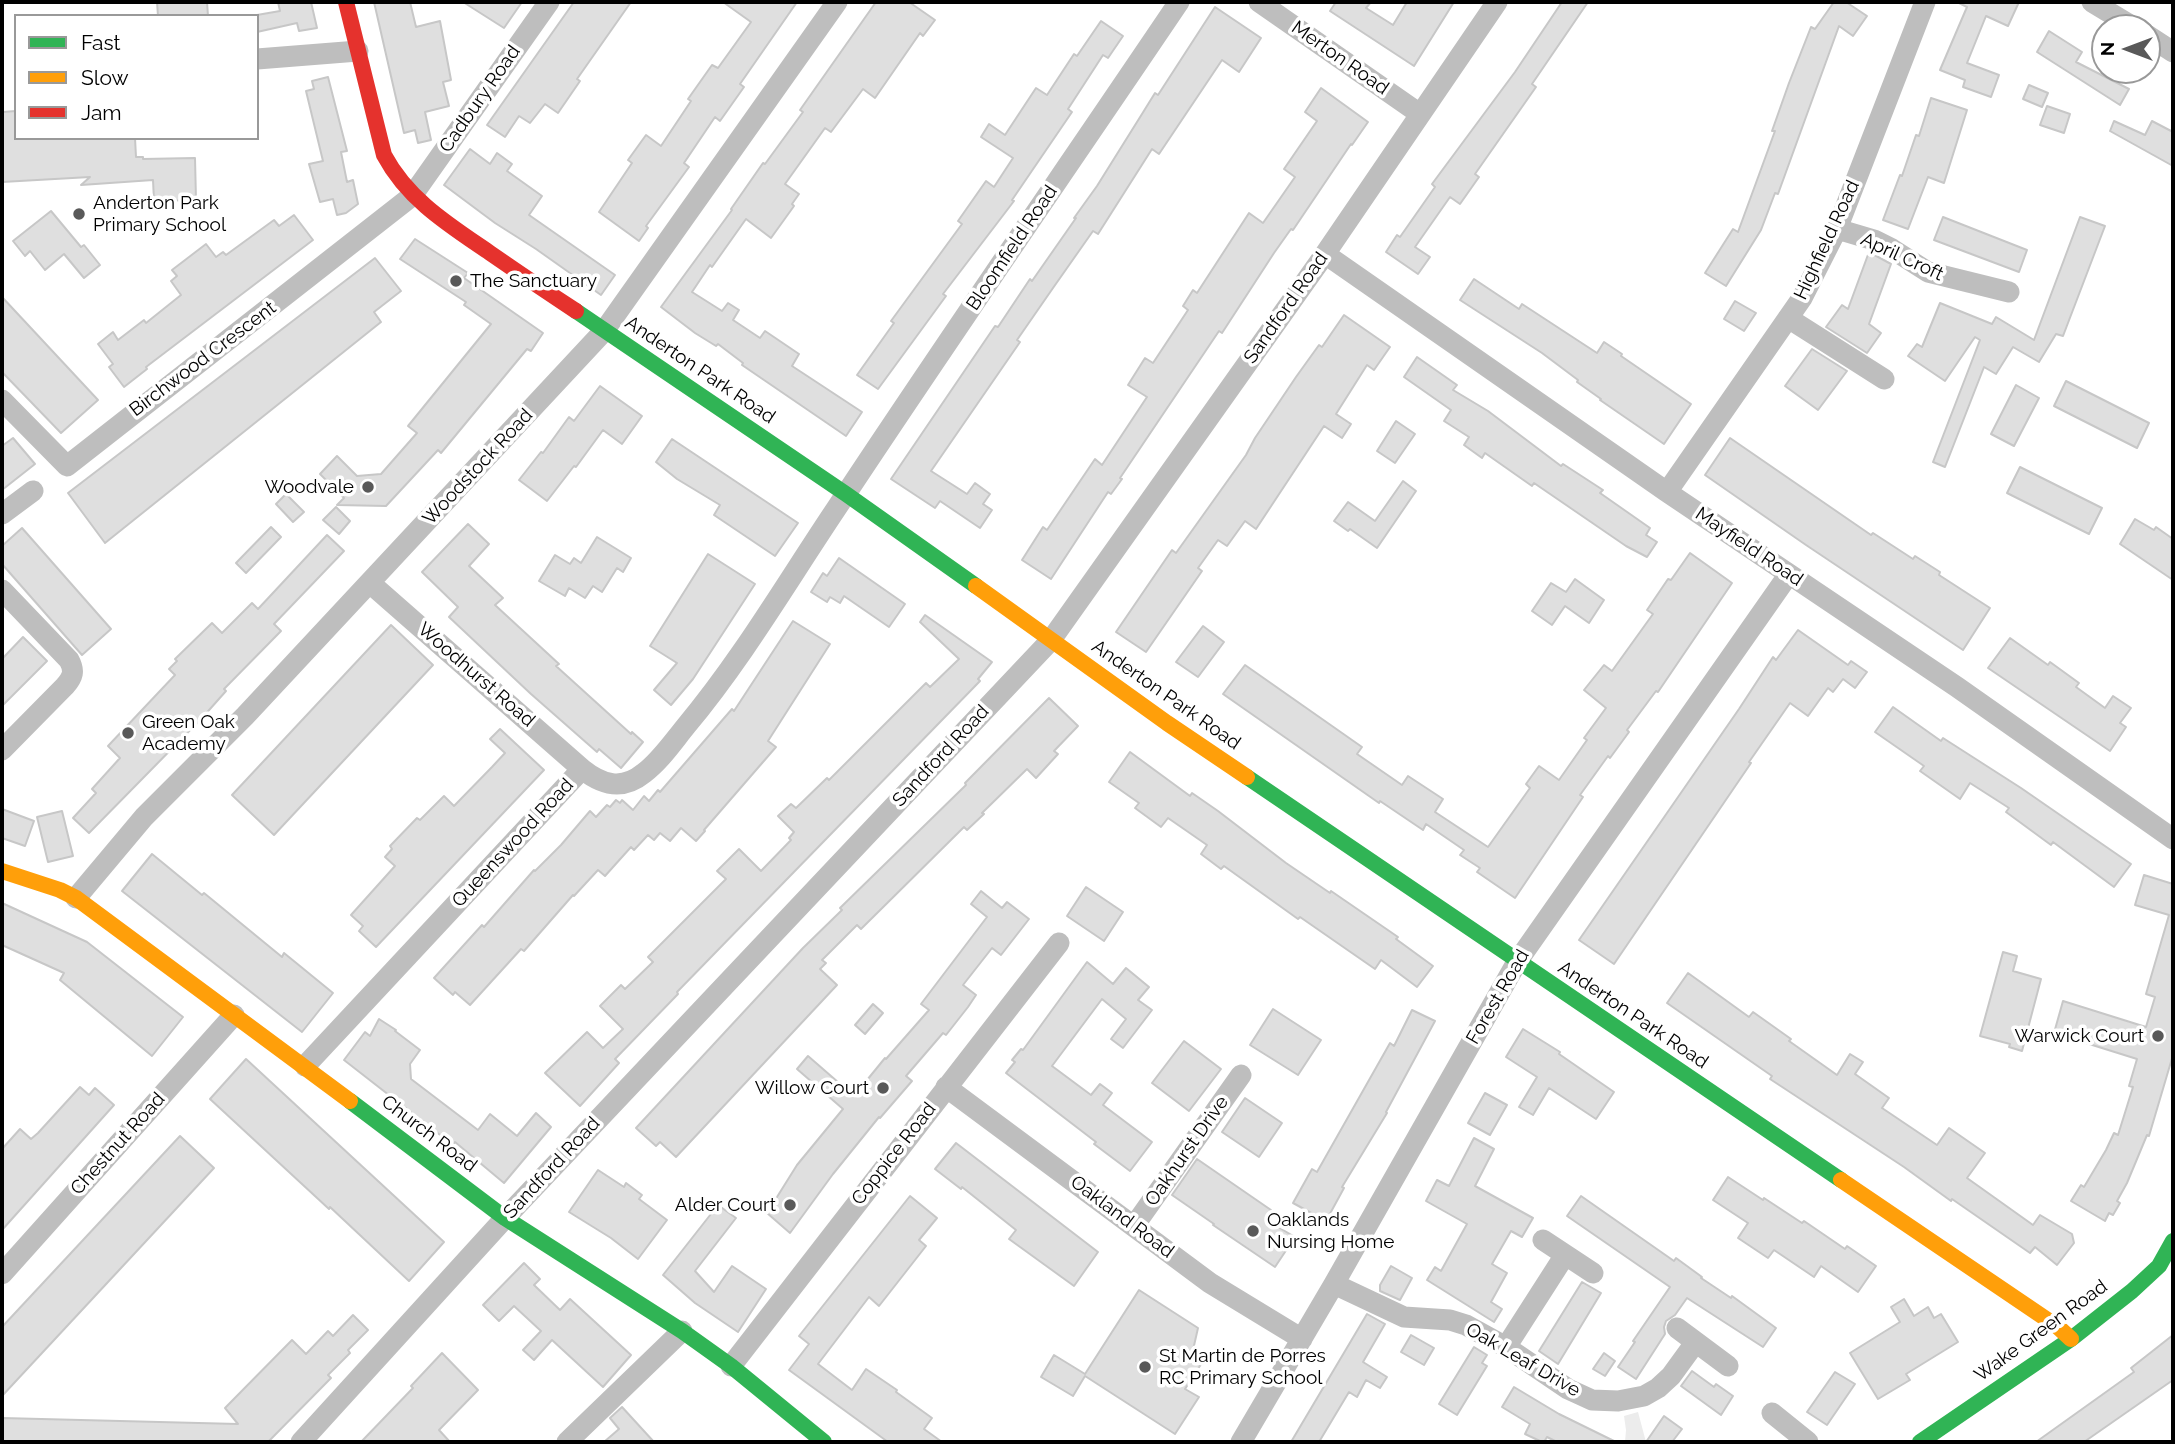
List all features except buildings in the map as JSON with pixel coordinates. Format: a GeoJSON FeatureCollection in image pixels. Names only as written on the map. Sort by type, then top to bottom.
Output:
{"type":"FeatureCollection","features":[{"type":"Feature","properties":{"kind":"street","name":"Anderton Park Road"},"geometry":{"type":"LineString","coordinates":[[346,2],[384,155],[395,178],[444,222],[846,494],[1167,723],[2058,1327],[2071,1339]]}},
{"type":"Feature","properties":{"kind":"street","name":"Cadbury Road"},"geometry":{"type":"LineString","coordinates":[[412,196],[549,2]]}},
{"type":"Feature","properties":{"kind":"street","name":"Woodstock Road"},"geometry":{"type":"LineString","coordinates":[[76,898],[144,817],[245,716],[604,331],[837,2]]}},
{"type":"Feature","properties":{"kind":"street","name":"Bloomfield Road"},"geometry":{"type":"LineString","coordinates":[[846,494],[1179,2]]}},
{"type":"Feature","properties":{"kind":"street","name":"Merton Road"},"geometry":{"type":"LineString","coordinates":[[1259,2],[1420,114]]}},
{"type":"Feature","properties":{"kind":"street","name":"Sandford Road"},"geometry":{"type":"LineString","coordinates":[[301,1442],[505,1218],[1051,640],[1325,254],[1497,2]]}},
{"type":"Feature","properties":{"kind":"street","name":"Highfield Road"},"geometry":{"type":"LineString","coordinates":[[1667,492],[1802,298],[1837,229],[1925,2]]}},
{"type":"Feature","properties":{"kind":"street"},"geometry":{"type":"LineString","coordinates":[[2092,2],[2112,14]]}},
{"type":"Feature","properties":{"kind":"street"},"geometry":{"type":"LineString","coordinates":[[259,59],[358,51]]}},
{"type":"Feature","properties":{"kind":"street","name":"Birchwood Crescent"},"geometry":{"type":"LineString","coordinates":[[2,400],[67,466],[412,196]]}},
{"type":"Feature","properties":{"kind":"street","name":"April Croft"},"geometry":{"type":"LineString","coordinates":[[1837,229],[1874,240],[1928,272],[2009,292]]}},
{"type":"Feature","properties":{"kind":"street","name":"Mayfield Road"},"geometry":{"type":"LineString","coordinates":[[1325,254],[2173,839]]}},
{"type":"Feature","properties":{"kind":"street"},"geometry":{"type":"LineString","coordinates":[[1788,318],[1884,379]]}},
{"type":"Feature","properties":{"kind":"street"},"geometry":{"type":"LineString","coordinates":[[2,514],[33,491]]}},
{"type":"Feature","properties":{"kind":"street","name":"Queenswood Road"},"geometry":{"type":"LineString","coordinates":[[305,1066],[582,768],[595,779],[616,784],[636,779],[655,762],[712,695],[846,494]]}},
{"type":"Feature","properties":{"kind":"street","name":"Forest Road"},"geometry":{"type":"LineString","coordinates":[[1241,1442],[1517,962],[1789,574]]}},
{"type":"Feature","properties":{"kind":"street","name":"Woodhurst Road"},"geometry":{"type":"LineString","coordinates":[[370,583],[582,768]]}},
{"type":"Feature","properties":{"kind":"street"},"geometry":{"type":"LineString","coordinates":[[2,590],[69,660],[73,668],[72,677],[65,686],[2,750]]}},
{"type":"Feature","properties":{"kind":"street","name":"Church Road"},"geometry":{"type":"LineString","coordinates":[[2,871],[76,898],[305,1066],[505,1218],[682,1331],[731,1366],[824,1442]]}},
{"type":"Feature","properties":{"kind":"street","name":"Coppice Road"},"geometry":{"type":"LineString","coordinates":[[731,1366],[1059,943]]}},
{"type":"Feature","properties":{"kind":"street","name":"Chestnut Road"},"geometry":{"type":"LineString","coordinates":[[2,1274],[234,1015]]}},
{"type":"Feature","properties":{"kind":"street","name":"Oakhurst Drive"},"geometry":{"type":"LineString","coordinates":[[1134,1226],[1241,1075]]}},
{"type":"Feature","properties":{"kind":"street","name":"Oakland Road"},"geometry":{"type":"LineString","coordinates":[[946,1087],[1210,1283],[1302,1339]]}},
{"type":"Feature","properties":{"kind":"street"},"geometry":{"type":"LineString","coordinates":[[1544,1240],[1593,1273]]}},
{"type":"Feature","properties":{"kind":"street","name":"Wake Green Road"},"geometry":{"type":"LineString","coordinates":[[1920,1442],[2071,1339],[2132,1291],[2166,1271],[2173,1241]]}},
{"type":"Feature","properties":{"kind":"street"},"geometry":{"type":"LineString","coordinates":[[1506,1347],[1565,1255]]}},
{"type":"Feature","properties":{"kind":"street","name":"Oak Leaf Drive"},"geometry":{"type":"LineString","coordinates":[[1334,1284],[1393,1314],[1450,1320],[1466,1325],[1506,1347],[1568,1390],[1592,1400],[1618,1401],[1644,1396],[1671,1376],[1695,1343]]}},
{"type":"Feature","properties":{"kind":"street"},"geometry":{"type":"LineString","coordinates":[[1677,1328],[1728,1366]]}},
{"type":"Feature","properties":{"kind":"street"},"geometry":{"type":"LineString","coordinates":[[567,1442],[682,1331]]}},
{"type":"Feature","properties":{"kind":"street"},"geometry":{"type":"LineString","coordinates":[[1772,1413],[1808,1442]]}},
{"type":"Feature","properties":{"kind":"shaded area"},"geometry":{"type":"Polygon","coordinates":[[[1638,1412],[1646,1442],[1625,1442],[1624,1416],[1638,1412]]]}},
{"type":"Feature","properties":{"kind":"traffic: fast"},"geometry":{"type":"LineString","coordinates":[[576,311],[846,494],[976,586]]}},
{"type":"Feature","properties":{"kind":"traffic: fast"},"geometry":{"type":"LineString","coordinates":[[1247,777],[1841,1180]]}},
{"type":"Feature","properties":{"kind":"traffic: fast"},"geometry":{"type":"LineString","coordinates":[[350,1101],[505,1218],[682,1331],[731,1366],[824,1442]]}},
{"type":"Feature","properties":{"kind":"traffic: fast"},"geometry":{"type":"LineString","coordinates":[[1920,1442],[2071,1339],[2132,1291],[2159,1266],[2173,1241]]}},
{"type":"Feature","properties":{"kind":"traffic: slow"},"geometry":{"type":"LineString","coordinates":[[976,586],[1247,777]]}},
{"type":"Feature","properties":{"kind":"traffic: slow"},"geometry":{"type":"LineString","coordinates":[[2,871],[76,898],[350,1101]]}},
{"type":"Feature","properties":{"kind":"traffic: slow"},"geometry":{"type":"LineString","coordinates":[[1841,1180],[2058,1327],[2071,1339]]}},
{"type":"Feature","properties":{"kind":"traffic: jam"},"geometry":{"type":"LineString","coordinates":[[346,2],[384,155],[394,171],[417,198],[445,222],[576,311]]}},
{"type":"Feature","properties":{"kind":"place","name":"Anderton Park Primary School"},"geometry":{"type":"Point","coordinates":[79,214]}},
{"type":"Feature","properties":{"kind":"place","name":"The Sanctuary"},"geometry":{"type":"Point","coordinates":[456,281]}},
{"type":"Feature","properties":{"kind":"place","name":"Woodvale"},"geometry":{"type":"Point","coordinates":[368,487]}},
{"type":"Feature","properties":{"kind":"place","name":"Green Oak Academy"},"geometry":{"type":"Point","coordinates":[128,733]}},
{"type":"Feature","properties":{"kind":"place","name":"Warwick Court"},"geometry":{"type":"Point","coordinates":[2158,1036]}},
{"type":"Feature","properties":{"kind":"place","name":"Willow Court"},"geometry":{"type":"Point","coordinates":[883,1088]}},
{"type":"Feature","properties":{"kind":"place","name":"Alder Court"},"geometry":{"type":"Point","coordinates":[790,1205]}},
{"type":"Feature","properties":{"kind":"place","name":"Oaklands Nursing Home"},"geometry":{"type":"Point","coordinates":[1253,1231]}},
{"type":"Feature","properties":{"kind":"place","name":"St Martin de Porres RC Primary School"},"geometry":{"type":"Point","coordinates":[1145,1367]}}]}
